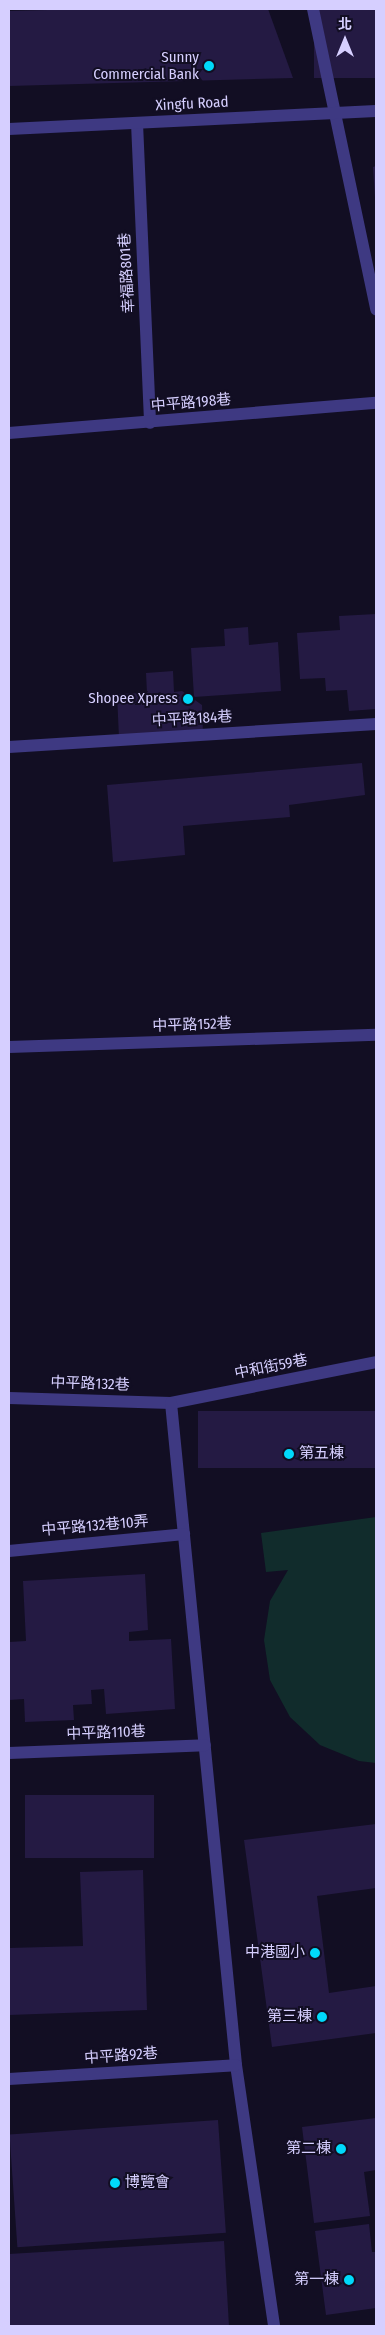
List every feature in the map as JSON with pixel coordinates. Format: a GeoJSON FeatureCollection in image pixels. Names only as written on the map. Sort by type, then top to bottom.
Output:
{"type":"FeatureCollection","features":[{"type":"Feature","properties":{"kind":"street"},"geometry":{"type":"LineString","coordinates":[[312,9],[376,310]]}},
{"type":"Feature","properties":{"kind":"street","name":"Xingfu Road"},"geometry":{"type":"LineString","coordinates":[[9,129],[376,111]]}},
{"type":"Feature","properties":{"kind":"street","name":"幸福路801巷"},"geometry":{"type":"LineString","coordinates":[[137,123],[150,423]]}},
{"type":"Feature","properties":{"kind":"street","name":"中平路198巷"},"geometry":{"type":"LineString","coordinates":[[9,433],[150,423],[376,403]]}},
{"type":"Feature","properties":{"kind":"street","name":"中平路184巷"},"geometry":{"type":"LineString","coordinates":[[9,747],[376,724]]}},
{"type":"Feature","properties":{"kind":"street","name":"中平路152巷"},"geometry":{"type":"LineString","coordinates":[[9,1047],[376,1035]]}},
{"type":"Feature","properties":{"kind":"street","name":"中和街59巷"},"geometry":{"type":"LineString","coordinates":[[171,1403],[376,1362]]}},
{"type":"Feature","properties":{"kind":"street","name":"中平路132巷"},"geometry":{"type":"LineString","coordinates":[[9,1398],[171,1403]]}},
{"type":"Feature","properties":{"kind":"street"},"geometry":{"type":"LineString","coordinates":[[171,1403],[236,2065],[274,2326]]}},
{"type":"Feature","properties":{"kind":"street","name":"中平路132巷10弄"},"geometry":{"type":"LineString","coordinates":[[9,1551],[184,1534]]}},
{"type":"Feature","properties":{"kind":"street","name":"中平路110巷"},"geometry":{"type":"LineString","coordinates":[[9,1753],[205,1745]]}},
{"type":"Feature","properties":{"kind":"street","name":"中平路92巷"},"geometry":{"type":"LineString","coordinates":[[9,2080],[236,2065]]}},
{"type":"Feature","properties":{"kind":"green space"},"geometry":{"type":"Polygon","coordinates":[[[376,1517],[376,1763],[359,1761],[320,1745],[290,1717],[270,1680],[264,1640],[270,1601],[288,1570],[266,1572],[261,1533],[376,1517]]]}},
{"type":"Feature","properties":{"kind":"building"},"geometry":{"type":"Polygon","coordinates":[[[268,9],[293,78],[9,86],[9,11],[268,9]]]}},
{"type":"Feature","properties":{"kind":"building"},"geometry":{"type":"Polygon","coordinates":[[[314,9],[376,9],[376,78],[314,78],[314,9]]]}},
{"type":"Feature","properties":{"kind":"building"},"geometry":{"type":"Polygon","coordinates":[[[376,166],[376,198],[375,198],[373,167],[376,166]]]}},
{"type":"Feature","properties":{"kind":"building"},"geometry":{"type":"Polygon","coordinates":[[[376,614],[376,709],[349,711],[347,690],[326,691],[325,678],[300,679],[297,633],[340,630],[339,616],[376,614]]]}},
{"type":"Feature","properties":{"kind":"building"},"geometry":{"type":"Polygon","coordinates":[[[248,627],[249,645],[278,642],[281,691],[194,697],[191,648],[225,646],[224,629],[248,627]]]}},
{"type":"Feature","properties":{"kind":"building"},"geometry":{"type":"Polygon","coordinates":[[[173,671],[174,692],[182,691],[202,705],[203,734],[119,738],[117,694],[147,693],[146,673],[173,671]]]}},
{"type":"Feature","properties":{"kind":"building"},"geometry":{"type":"Polygon","coordinates":[[[362,763],[365,795],[289,805],[290,817],[183,826],[185,855],[113,862],[107,785],[362,763]]]}},
{"type":"Feature","properties":{"kind":"building","name":"第五棟"},"geometry":{"type":"Polygon","coordinates":[[[198,1411],[376,1411],[376,1468],[198,1468],[198,1411]]]}},
{"type":"Feature","properties":{"kind":"building"},"geometry":{"type":"Polygon","coordinates":[[[145,1574],[148,1630],[129,1632],[129,1641],[171,1639],[175,1709],[106,1714],[104,1689],[91,1690],[92,1704],[73,1705],[74,1720],[25,1722],[24,1699],[9,1700],[9,1642],[26,1641],[23,1581],[145,1574]]]}},
{"type":"Feature","properties":{"kind":"building"},"geometry":{"type":"Polygon","coordinates":[[[25,1795],[154,1795],[154,1858],[25,1858],[25,1795]]]}},
{"type":"Feature","properties":{"kind":"building"},"geometry":{"type":"Polygon","coordinates":[[[376,1824],[376,1888],[317,1896],[329,1993],[376,1986],[376,2033],[272,2047],[244,1840],[376,1824]]]}},
{"type":"Feature","properties":{"kind":"building"},"geometry":{"type":"Polygon","coordinates":[[[143,1870],[147,2010],[9,2015],[9,1948],[83,1946],[80,1872],[143,1870]]]}},
{"type":"Feature","properties":{"kind":"building","name":"第二棟"},"geometry":{"type":"Polygon","coordinates":[[[376,2118],[376,2170],[364,2172],[370,2216],[314,2223],[302,2127],[376,2118]]]}},
{"type":"Feature","properties":{"kind":"building","name":"博覽會"},"geometry":{"type":"Polygon","coordinates":[[[218,2120],[226,2233],[17,2247],[10,2135],[218,2120]]]}},
{"type":"Feature","properties":{"kind":"building","name":"第一棟"},"geometry":{"type":"Polygon","coordinates":[[[369,2224],[372,2252],[376,2252],[376,2308],[326,2315],[315,2231],[369,2224]]]}},
{"type":"Feature","properties":{"kind":"building"},"geometry":{"type":"Polygon","coordinates":[[[224,2241],[229,2326],[9,2326],[9,2254],[224,2241]]]}},
{"type":"Feature","properties":{"kind":"place","name":"Sunny Commercial Bank"},"geometry":{"type":"Point","coordinates":[209,66]}},
{"type":"Feature","properties":{"kind":"place","name":"Shopee Xpress"},"geometry":{"type":"Point","coordinates":[188,699]}},
{"type":"Feature","properties":{"kind":"place","name":"第五棟"},"geometry":{"type":"Point","coordinates":[289,1454]}},
{"type":"Feature","properties":{"kind":"place","name":"中港國小"},"geometry":{"type":"Point","coordinates":[315,1953]}},
{"type":"Feature","properties":{"kind":"place","name":"第三棟"},"geometry":{"type":"Point","coordinates":[322,2017]}},
{"type":"Feature","properties":{"kind":"place","name":"第二棟"},"geometry":{"type":"Point","coordinates":[341,2149]}},
{"type":"Feature","properties":{"kind":"place","name":"博覽會"},"geometry":{"type":"Point","coordinates":[115,2183]}},
{"type":"Feature","properties":{"kind":"place","name":"第一棟"},"geometry":{"type":"Point","coordinates":[349,2280]}}]}
